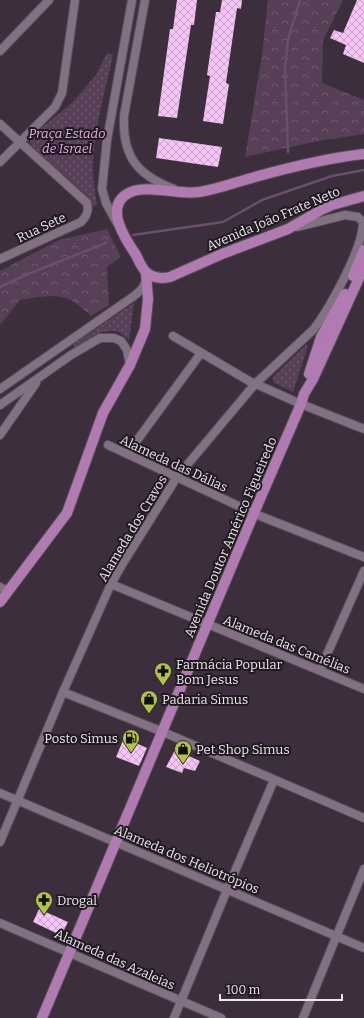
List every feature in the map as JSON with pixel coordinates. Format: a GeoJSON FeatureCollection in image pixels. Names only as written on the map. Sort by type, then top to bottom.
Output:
{"type":"FeatureCollection","features":[{"type":"Feature","properties":{"kind":"main road"},"geometry":{"type":"LineString","coordinates":[[344,156],[364,148]]}},
{"type":"Feature","properties":{"kind":"main road"},"geometry":{"type":"LineString","coordinates":[[0,602],[4,589],[67,513],[103,413],[130,364],[145,329],[148,299],[146,276],[123,235],[117,215],[118,205],[125,195],[136,190],[144,189],[180,192],[207,190],[294,166],[344,156],[364,154]]}},
{"type":"Feature","properties":{"kind":"main road","name":"Avenida João Frate Neto"},"geometry":{"type":"LineString","coordinates":[[146,276],[158,278],[170,277],[222,254],[288,229],[327,207],[364,196]]}},
{"type":"Feature","properties":{"kind":"main road"},"geometry":{"type":"LineString","coordinates":[[304,394],[321,337],[343,298],[364,250]]}},
{"type":"Feature","properties":{"kind":"main road","name":"Avenida Doutor Américo Figueiredo"},"geometry":{"type":"LineString","coordinates":[[42,1018],[304,394],[313,379],[364,267]]}},
{"type":"Feature","properties":{"kind":"street"},"geometry":{"type":"LineString","coordinates":[[0,51],[49,0]]}},
{"type":"Feature","properties":{"kind":"street"},"geometry":{"type":"LineString","coordinates":[[0,162],[55,107],[62,93],[76,0]]}},
{"type":"Feature","properties":{"kind":"street"},"geometry":{"type":"LineString","coordinates":[[123,235],[106,203],[102,189],[107,140],[132,0]]}},
{"type":"Feature","properties":{"kind":"street"},"geometry":{"type":"LineString","coordinates":[[145,0],[124,116],[124,136],[130,157],[137,167],[156,181],[180,192]]}},
{"type":"Feature","properties":{"kind":"street"},"geometry":{"type":"LineString","coordinates":[[0,124],[19,142]]}},
{"type":"Feature","properties":{"kind":"street","name":"Rua Sete"},"geometry":{"type":"LineString","coordinates":[[0,259],[82,222],[88,212],[87,203],[19,142]]}},
{"type":"Feature","properties":{"kind":"street","name":"Alameda dos Cravos"},"geometry":{"type":"LineString","coordinates":[[0,842],[111,584],[123,562],[177,477],[255,384],[314,329],[327,310],[356,251],[363,230],[363,222],[358,217],[345,215],[288,229]]}},
{"type":"Feature","properties":{"kind":"street"},"geometry":{"type":"LineString","coordinates":[[0,390],[139,293],[146,276]]}},
{"type":"Feature","properties":{"kind":"street"},"geometry":{"type":"LineString","coordinates":[[173,336],[255,384],[364,430]]}},
{"type":"Feature","properties":{"kind":"street"},"geometry":{"type":"LineString","coordinates":[[0,405],[71,355],[100,338],[114,338],[121,341],[127,350],[130,364]]}},
{"type":"Feature","properties":{"kind":"street"},"geometry":{"type":"LineString","coordinates":[[64,345],[71,355]]}},
{"type":"Feature","properties":{"kind":"street"},"geometry":{"type":"LineString","coordinates":[[127,454],[201,353]]}},
{"type":"Feature","properties":{"kind":"street"},"geometry":{"type":"LineString","coordinates":[[0,435],[40,378]]}},
{"type":"Feature","properties":{"kind":"street","name":"Alameda das Dálias"},"geometry":{"type":"LineString","coordinates":[[108,444],[254,513],[364,557]]}},
{"type":"Feature","properties":{"kind":"street"},"geometry":{"type":"LineString","coordinates":[[320,670],[364,571]]}},
{"type":"Feature","properties":{"kind":"street","name":"Alameda das Camélias"},"geometry":{"type":"LineString","coordinates":[[111,584],[364,688]]}},
{"type":"Feature","properties":{"kind":"street"},"geometry":{"type":"LineString","coordinates":[[64,692],[163,732],[364,818]]}},
{"type":"Feature","properties":{"kind":"street"},"geometry":{"type":"LineString","coordinates":[[174,1018],[274,780]]}},
{"type":"Feature","properties":{"kind":"street","name":"Alameda dos Heliotrópios"},"geometry":{"type":"LineString","coordinates":[[0,793],[364,948]]}},
{"type":"Feature","properties":{"kind":"street"},"geometry":{"type":"LineString","coordinates":[[303,1018],[364,869]]}},
{"type":"Feature","properties":{"kind":"street","name":"Alameda das Azaleias"},"geometry":{"type":"LineString","coordinates":[[0,922],[181,1002],[221,1018]]}},
{"type":"Feature","properties":{"kind":"green space"},"geometry":{"type":"Polygon","coordinates":[[[268,0],[343,0],[323,40],[322,83],[364,100],[364,134],[318,141],[245,157],[262,55],[268,0]]]}},
{"type":"Feature","properties":{"kind":"green space","name":"Praça Estado de Israel"},"geometry":{"type":"Polygon","coordinates":[[[107,53],[113,55],[95,139],[93,172],[97,204],[94,206],[86,195],[31,145],[30,141],[33,135],[73,102],[96,75],[107,53]]]}},
{"type":"Feature","properties":{"kind":"green space"},"geometry":{"type":"Polygon","coordinates":[[[107,229],[121,257],[107,267],[109,305],[91,316],[76,303],[65,298],[48,296],[20,300],[0,325],[0,271],[59,240],[107,229]]]}},
{"type":"Feature","properties":{"kind":"green space"},"geometry":{"type":"Polygon","coordinates":[[[134,303],[129,341],[122,334],[116,331],[110,331],[97,334],[75,348],[73,344],[134,303]]]}},
{"type":"Feature","properties":{"kind":"green space"},"geometry":{"type":"Polygon","coordinates":[[[306,345],[308,346],[293,392],[273,382],[273,377],[306,345]]]}},
{"type":"Feature","properties":{"kind":"building"},"geometry":{"type":"Polygon","coordinates":[[[177,0],[197,0],[194,25],[191,25],[177,118],[158,116],[170,29],[173,29],[177,0]]]}},
{"type":"Feature","properties":{"kind":"building"},"geometry":{"type":"Polygon","coordinates":[[[222,0],[242,0],[241,9],[237,8],[226,83],[229,84],[223,124],[203,121],[210,76],[207,75],[216,12],[220,12],[222,0]]]}},
{"type":"Feature","properties":{"kind":"building"},"geometry":{"type":"Polygon","coordinates":[[[357,0],[364,0],[364,63],[343,54],[346,45],[330,38],[334,30],[343,33],[357,0]]]}},
{"type":"Feature","properties":{"kind":"building"},"geometry":{"type":"Polygon","coordinates":[[[159,138],[222,147],[218,167],[156,158],[159,138]]]}},
{"type":"Feature","properties":{"kind":"building","name":"Posto Simus"},"geometry":{"type":"Polygon","coordinates":[[[124,738],[147,748],[139,766],[116,757],[124,738]]]}},
{"type":"Feature","properties":{"kind":"building","name":"Pet Shop Simus"},"geometry":{"type":"Polygon","coordinates":[[[175,750],[200,761],[195,771],[184,768],[182,773],[166,767],[175,750]]]}},
{"type":"Feature","properties":{"kind":"building","name":"Drogal"},"geometry":{"type":"Polygon","coordinates":[[[39,909],[68,922],[63,932],[56,933],[33,922],[39,909]]]}},
{"type":"Feature","properties":{"kind":"waterway"},"geometry":{"type":"LineString","coordinates":[[288,152],[285,70],[288,39],[300,0]]}},
{"type":"Feature","properties":{"kind":"waterway"},"geometry":{"type":"LineString","coordinates":[[133,235],[223,222],[262,200],[332,176],[364,170]]}},
{"type":"Feature","properties":{"kind":"waterway"},"geometry":{"type":"LineString","coordinates":[[0,287],[28,274],[106,243]]}},
{"type":"Feature","properties":{"kind":"place","name":"Farmácia Popular Bom Jesus"},"geometry":{"type":"Point","coordinates":[163,686]}},
{"type":"Feature","properties":{"kind":"place","name":"Padaria Simus"},"geometry":{"type":"Point","coordinates":[149,714]}},
{"type":"Feature","properties":{"kind":"place","name":"Posto Simus"},"geometry":{"type":"Point","coordinates":[131,753]}},
{"type":"Feature","properties":{"kind":"place","name":"Pet Shop Simus"},"geometry":{"type":"Point","coordinates":[183,764]}},
{"type":"Feature","properties":{"kind":"place","name":"Drogal"},"geometry":{"type":"Point","coordinates":[44,915]}}]}
